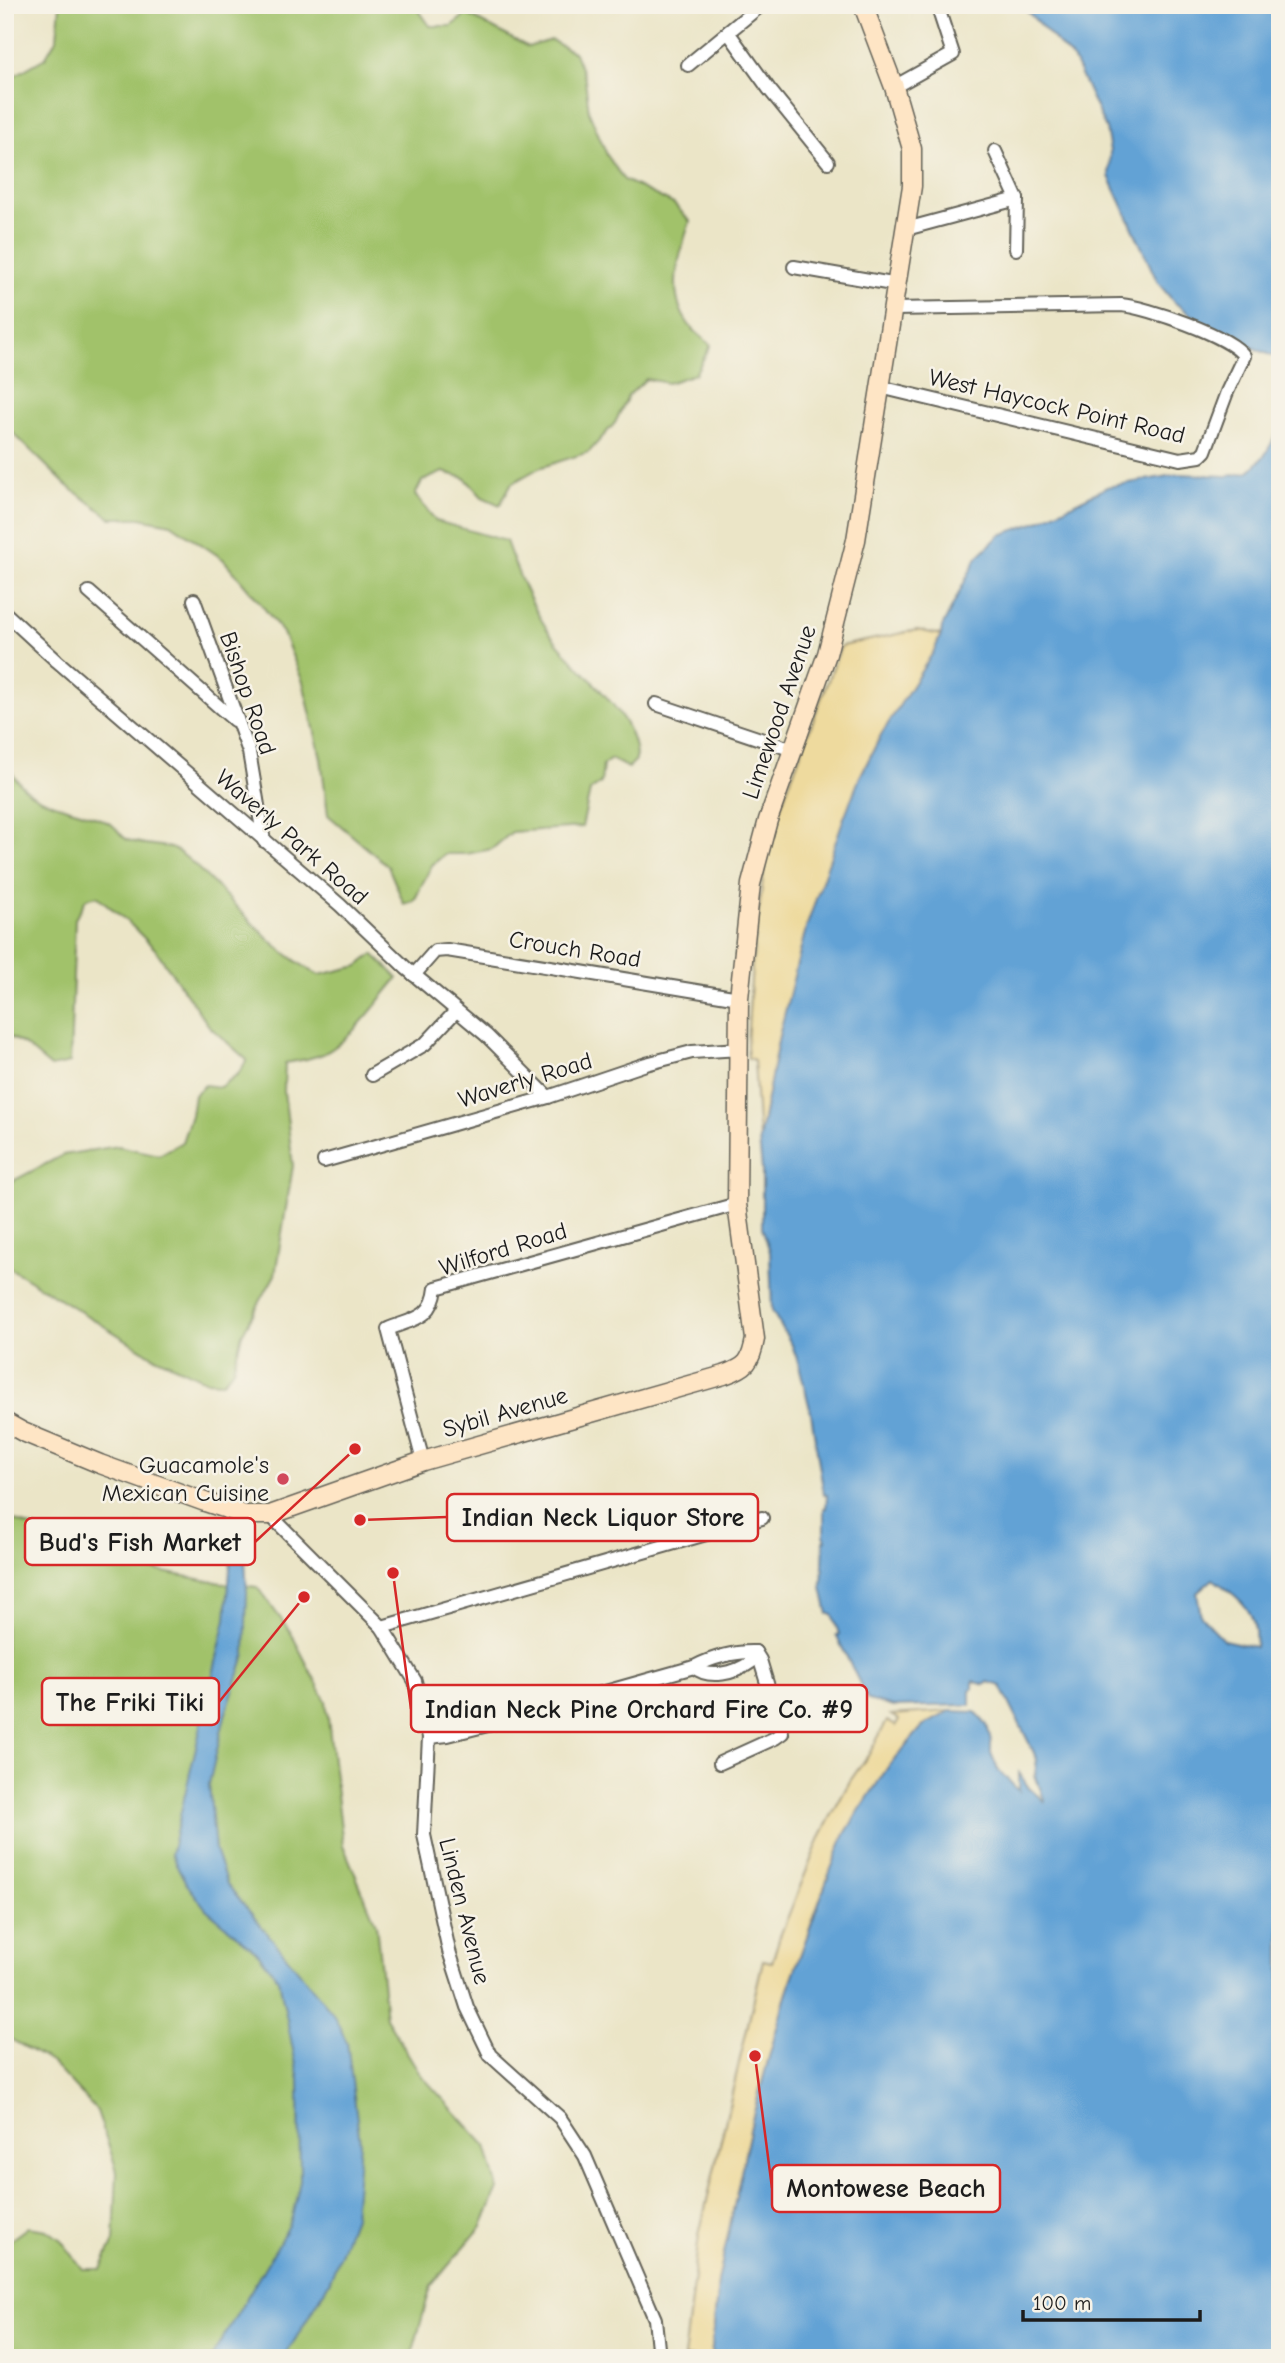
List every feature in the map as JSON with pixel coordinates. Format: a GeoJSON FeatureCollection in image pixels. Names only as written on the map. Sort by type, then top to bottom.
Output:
{"type":"FeatureCollection","features":[{"type":"Feature","properties":{"kind":"main road","name":"Limewood Avenue"},"geometry":{"type":"LineString","coordinates":[[752,1358],[755,1339],[737,1204],[739,998],[751,884],[768,820],[827,654],[856,540],[912,186],[912,149],[894,87],[863,5]]}},
{"type":"Feature","properties":{"kind":"main road","name":"Sybil Avenue"},"geometry":{"type":"LineString","coordinates":[[5,1422],[100,1464],[237,1512],[271,1515],[423,1461],[724,1375],[737,1370],[752,1358]]}},
{"type":"Feature","properties":{"kind":"street"},"geometry":{"type":"LineString","coordinates":[[688,65],[761,5]]}},
{"type":"Feature","properties":{"kind":"street"},"geometry":{"type":"LineString","coordinates":[[894,87],[953,54],[937,5]]}},
{"type":"Feature","properties":{"kind":"street"},"geometry":{"type":"LineString","coordinates":[[728,32],[769,89],[828,162]]}},
{"type":"Feature","properties":{"kind":"street"},"geometry":{"type":"LineString","coordinates":[[995,151],[1017,199],[1016,249]]}},
{"type":"Feature","properties":{"kind":"street"},"geometry":{"type":"LineString","coordinates":[[906,229],[1017,199]]}},
{"type":"Feature","properties":{"kind":"street"},"geometry":{"type":"LineString","coordinates":[[794,268],[898,285]]}},
{"type":"Feature","properties":{"kind":"street","name":"West Haycock Point Road"},"geometry":{"type":"LineString","coordinates":[[880,387],[1180,459],[1200,456],[1205,451],[1244,356],[1240,349],[1219,339],[1173,318],[1138,307],[1121,305],[893,309]]}},
{"type":"Feature","properties":{"kind":"street"},"geometry":{"type":"LineString","coordinates":[[89,592],[237,723]]}},
{"type":"Feature","properties":{"kind":"street","name":"Bishop Road"},"geometry":{"type":"LineString","coordinates":[[194,600],[249,752],[264,841]]}},
{"type":"Feature","properties":{"kind":"street","name":"Waverly Park Road"},"geometry":{"type":"LineString","coordinates":[[5,613],[67,670],[340,905],[456,1012],[486,1035],[548,1097]]}},
{"type":"Feature","properties":{"kind":"street"},"geometry":{"type":"LineString","coordinates":[[656,704],[793,750]]}},
{"type":"Feature","properties":{"kind":"street","name":"Crouch Road"},"geometry":{"type":"LineString","coordinates":[[414,975],[435,951],[447,950],[739,998]]}},
{"type":"Feature","properties":{"kind":"street"},"geometry":{"type":"LineString","coordinates":[[372,1075],[425,1044],[456,1012]]}},
{"type":"Feature","properties":{"kind":"street","name":"Waverly Road"},"geometry":{"type":"LineString","coordinates":[[324,1161],[548,1097],[646,1064],[692,1052],[740,1049]]}},
{"type":"Feature","properties":{"kind":"street","name":"Wilford Road"},"geometry":{"type":"LineString","coordinates":[[423,1461],[388,1329],[428,1313],[435,1302],[436,1288],[737,1204]]}},
{"type":"Feature","properties":{"kind":"street","name":"Linden Avenue"},"geometry":{"type":"LineString","coordinates":[[271,1515],[382,1627],[415,1681],[429,1737],[424,1835],[449,1951],[467,2007],[490,2055],[561,2118],[585,2156],[655,2319],[659,2358]]}},
{"type":"Feature","properties":{"kind":"street"},"geometry":{"type":"LineString","coordinates":[[382,1627],[762,1518]]}},
{"type":"Feature","properties":{"kind":"street"},"geometry":{"type":"LineString","coordinates":[[429,1737],[476,1728],[694,1667],[700,1672],[711,1674],[735,1670],[751,1662],[754,1652],[760,1660],[782,1733],[720,1763]]}},
{"type":"Feature","properties":{"kind":"green space"},"geometry":{"type":"Polygon","coordinates":[[[60,5],[415,5],[430,26],[451,26],[467,14],[528,47],[551,40],[575,53],[585,79],[589,112],[607,155],[624,180],[674,204],[690,221],[676,275],[678,301],[690,326],[711,345],[695,374],[668,383],[646,379],[628,396],[615,423],[589,452],[539,468],[511,484],[500,505],[482,497],[465,478],[443,472],[422,481],[415,495],[436,521],[506,541],[524,586],[547,629],[615,707],[626,724],[636,760],[628,768],[611,759],[603,765],[601,783],[590,791],[582,827],[512,832],[492,849],[466,854],[445,854],[432,865],[414,901],[404,904],[388,866],[328,815],[321,758],[303,682],[283,633],[257,599],[223,559],[171,524],[140,518],[111,518],[66,485],[5,425],[5,81],[45,58],[57,38],[60,5]]]}},
{"type":"Feature","properties":{"kind":"green space"},"geometry":{"type":"Polygon","coordinates":[[[5,760],[15,777],[37,797],[111,824],[131,841],[169,847],[179,852],[276,945],[319,975],[358,966],[373,954],[398,978],[344,1040],[323,1054],[285,1063],[284,1091],[293,1166],[275,1275],[242,1334],[233,1369],[223,1382],[207,1381],[151,1355],[5,1265],[5,1185],[63,1155],[118,1146],[159,1155],[182,1142],[194,1095],[205,1085],[220,1087],[238,1074],[247,1060],[209,1026],[155,949],[97,896],[86,899],[75,919],[70,1063],[51,1067],[25,1045],[5,1034],[5,760]]]}},
{"type":"Feature","properties":{"kind":"green space"},"geometry":{"type":"Polygon","coordinates":[[[5,1518],[128,1565],[214,1582],[257,1587],[290,1631],[326,1701],[343,1845],[376,1924],[386,2018],[421,2075],[486,2146],[498,2189],[482,2226],[431,2286],[411,2358],[5,2358],[5,2244],[28,2227],[47,2230],[61,2240],[83,2269],[101,2269],[114,2241],[117,2171],[97,2111],[51,2062],[5,2036],[5,1518]]]}},
{"type":"Feature","properties":{"kind":"sand"},"geometry":{"type":"Polygon","coordinates":[[[917,630],[941,635],[934,651],[881,735],[860,777],[779,1036],[759,1140],[754,1060],[748,1058],[747,1045],[752,965],[765,863],[779,811],[841,646],[917,630]]]}},
{"type":"Feature","properties":{"kind":"sand"},"geometry":{"type":"Polygon","coordinates":[[[950,1711],[922,1727],[888,1767],[845,1834],[785,1998],[753,2116],[718,2282],[711,2358],[684,2358],[699,2235],[763,1960],[772,1962],[821,1835],[850,1781],[887,1721],[896,1726],[899,1720],[891,1715],[950,1711]]]}},
{"type":"Feature","properties":{"kind":"water"},"geometry":{"type":"Polygon","coordinates":[[[1021,5],[1280,5],[1280,359],[1213,331],[1174,302],[1158,283],[1109,176],[1110,151],[1106,129],[1074,60],[1021,5]]]}},
{"type":"Feature","properties":{"kind":"water"},"geometry":{"type":"Polygon","coordinates":[[[1280,428],[1280,2358],[711,2358],[718,2282],[753,2116],[785,1998],[845,1834],[888,1767],[922,1727],[950,1711],[975,1712],[987,1725],[991,1753],[998,1770],[1019,1791],[1019,1773],[1029,1788],[1045,1802],[1035,1775],[1037,1759],[1001,1686],[973,1681],[970,1705],[893,1707],[868,1700],[836,1635],[839,1634],[832,1614],[828,1614],[822,1588],[826,1540],[824,1508],[827,1495],[824,1495],[811,1413],[799,1365],[792,1345],[772,1311],[770,1252],[762,1227],[759,1140],[779,1036],[806,928],[860,777],[881,735],[934,651],[942,627],[977,557],[1000,535],[1037,522],[1107,487],[1179,474],[1228,476],[1249,472],[1265,455],[1280,428]],[[1213,1579],[1197,1593],[1201,1616],[1224,1640],[1255,1647],[1251,1614],[1239,1600],[1213,1579]]]}},
{"type":"Feature","properties":{"kind":"water"},"geometry":{"type":"Polygon","coordinates":[[[234,1520],[244,1542],[247,1592],[245,1655],[225,1716],[209,1784],[215,1850],[227,1884],[332,2012],[347,2042],[360,2142],[354,2217],[329,2283],[284,2358],[211,2358],[278,2245],[292,2217],[300,2181],[299,2080],[279,1980],[258,1953],[206,1909],[186,1883],[171,1854],[226,1619],[234,1520]]]}},
{"type":"Feature","properties":{"kind":"place","name":"Bud's Fish Market"},"geometry":{"type":"Point","coordinates":[355,1449]}},
{"type":"Feature","properties":{"kind":"place","name":"Guacamole's Mexican Cuisine"},"geometry":{"type":"Point","coordinates":[283,1479]}},
{"type":"Feature","properties":{"kind":"place","name":"Indian Neck Liquor Store"},"geometry":{"type":"Point","coordinates":[360,1520]}},
{"type":"Feature","properties":{"kind":"place","name":"Indian Neck Pine Orchard Fire Co. #9"},"geometry":{"type":"Point","coordinates":[393,1573]}},
{"type":"Feature","properties":{"kind":"place","name":"The Friki Tiki"},"geometry":{"type":"Point","coordinates":[304,1597]}},
{"type":"Feature","properties":{"kind":"place","name":"Montowese Beach"},"geometry":{"type":"Point","coordinates":[755,2056]}}]}
